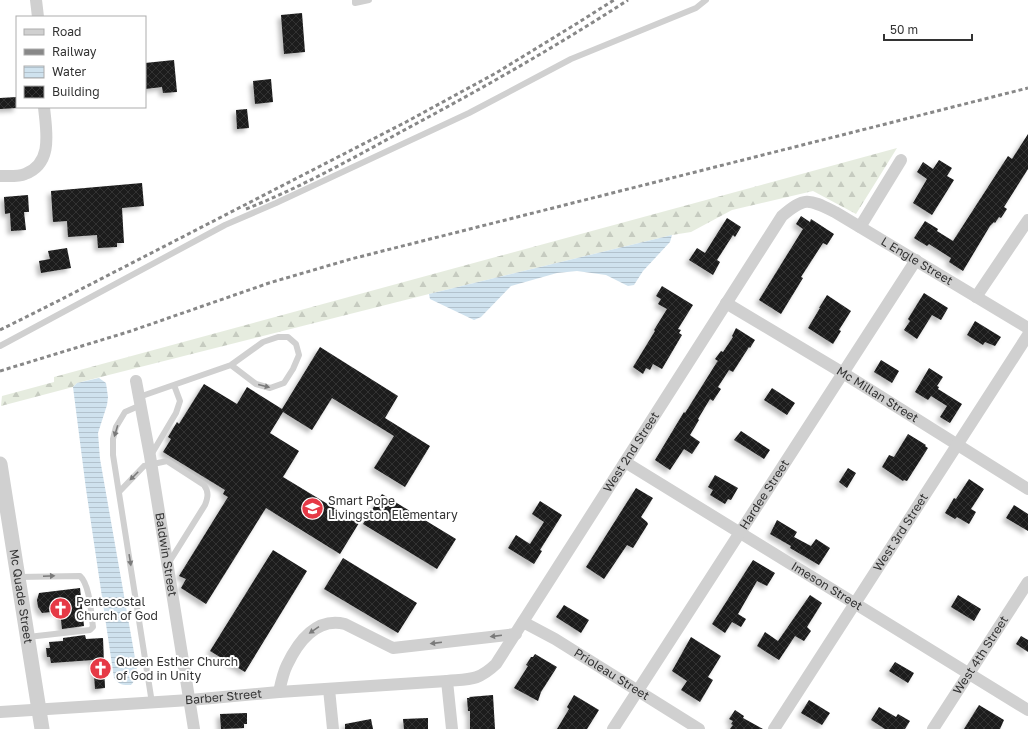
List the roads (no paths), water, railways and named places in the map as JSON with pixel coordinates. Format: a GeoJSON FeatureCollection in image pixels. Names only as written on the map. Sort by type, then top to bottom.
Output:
{"type":"FeatureCollection","features":[{"type":"Feature","properties":{"kind":"street"},"geometry":{"type":"LineString","coordinates":[[36,0],[38,16]]}},
{"type":"Feature","properties":{"kind":"street"},"geometry":{"type":"LineString","coordinates":[[0,176],[24,175],[38,165],[44,156],[47,146],[44,108]]}},
{"type":"Feature","properties":{"kind":"street"},"geometry":{"type":"LineString","coordinates":[[860,227],[901,160]]}},
{"type":"Feature","properties":{"kind":"street","name":"L Engle Street"},"geometry":{"type":"LineString","coordinates":[[803,202],[811,201],[860,227],[1028,328]]}},
{"type":"Feature","properties":{"kind":"street","name":"West 2nd Street"},"geometry":{"type":"LineString","coordinates":[[447,681],[475,678],[487,673],[496,664],[782,216],[803,202]]}},
{"type":"Feature","properties":{"kind":"street"},"geometry":{"type":"LineString","coordinates":[[976,297],[1028,220]]}},
{"type":"Feature","properties":{"kind":"street","name":"Hardee Street"},"geometry":{"type":"LineString","coordinates":[[613,729],[916,260]]}},
{"type":"Feature","properties":{"kind":"street","name":"Mc Millan Street"},"geometry":{"type":"LineString","coordinates":[[726,303],[843,373],[1028,489]]}},
{"type":"Feature","properties":{"kind":"street","name":"West 3rd Street"},"geometry":{"type":"LineString","coordinates":[[774,729],[1028,335]]}},
{"type":"Feature","properties":{"kind":"street","name":"Baldwin Street"},"geometry":{"type":"LineString","coordinates":[[136,381],[151,460],[194,729]]}},
{"type":"Feature","properties":{"kind":"street","name":"Imeson Street"},"geometry":{"type":"LineString","coordinates":[[625,462],[1028,710]]}},
{"type":"Feature","properties":{"kind":"street","name":"Mc Quade Street"},"geometry":{"type":"LineString","coordinates":[[0,464],[42,729]]}},
{"type":"Feature","properties":{"kind":"street","name":"West 4th Street"},"geometry":{"type":"LineString","coordinates":[[933,729],[1028,582]]}},
{"type":"Feature","properties":{"kind":"street"},"geometry":{"type":"LineString","coordinates":[[279,692],[286,666],[303,638],[312,630],[326,624],[337,622],[345,624],[393,648],[516,634]]}},
{"type":"Feature","properties":{"kind":"street","name":"Prioleau Street"},"geometry":{"type":"LineString","coordinates":[[523,622],[555,639],[700,729]]}},
{"type":"Feature","properties":{"kind":"street"},"geometry":{"type":"LineString","coordinates":[[447,681],[452,729]]}},
{"type":"Feature","properties":{"kind":"street","name":"Barber Street"},"geometry":{"type":"LineString","coordinates":[[0,712],[447,681]]}},
{"type":"Feature","properties":{"kind":"street"},"geometry":{"type":"LineString","coordinates":[[329,689],[333,729]]}},
{"type":"Feature","properties":{"kind":"lane"},"geometry":{"type":"LineString","coordinates":[[355,0],[355,3],[369,0]]}},
{"type":"Feature","properties":{"kind":"lane"},"geometry":{"type":"LineString","coordinates":[[0,346],[225,225],[283,200],[469,113],[572,59],[696,8],[706,0]]}},
{"type":"Feature","properties":{"kind":"lane"},"geometry":{"type":"LineString","coordinates":[[152,702],[113,455],[113,439],[116,427],[125,412],[140,401],[174,385],[231,365],[263,342],[278,337],[288,337],[296,344],[299,355],[293,370],[284,383],[270,388],[256,384],[231,365]]}},
{"type":"Feature","properties":{"kind":"lane"},"geometry":{"type":"LineString","coordinates":[[119,492],[151,460],[176,413],[180,401],[174,385]]}},
{"type":"Feature","properties":{"kind":"lane"},"geometry":{"type":"LineString","coordinates":[[151,460],[167,461],[204,484],[208,491],[208,498],[205,505],[168,565]]}},
{"type":"Feature","properties":{"kind":"lane"},"geometry":{"type":"LineString","coordinates":[[18,577],[80,576],[84,579],[89,596],[93,627],[90,630],[27,637]]}},
{"type":"Feature","properties":{"kind":"water"},"geometry":{"type":"Polygon","coordinates":[[[672,235],[670,242],[643,271],[634,285],[628,286],[606,275],[577,271],[557,273],[511,286],[481,317],[474,320],[430,299],[429,294],[672,235]]]}},
{"type":"Feature","properties":{"kind":"water"},"geometry":{"type":"Polygon","coordinates":[[[99,378],[106,383],[108,397],[98,433],[100,459],[137,672],[134,682],[131,685],[121,684],[114,678],[86,489],[73,387],[77,383],[99,378]]]}},
{"type":"Feature","properties":{"kind":"railway"},"geometry":{"type":"LineString","coordinates":[[0,330],[406,122],[496,73],[614,0]]}},
{"type":"Feature","properties":{"kind":"railway"},"geometry":{"type":"LineString","coordinates":[[246,209],[328,171],[436,113],[547,50],[628,0]]}},
{"type":"Feature","properties":{"kind":"railway"},"geometry":{"type":"LineString","coordinates":[[0,371],[131,331],[269,283],[351,259],[1028,88]]}},
{"type":"Feature","properties":{"kind":"place","name":"Smart Pope Livingston Elementary"},"geometry":{"type":"Point","coordinates":[312,508]}},
{"type":"Feature","properties":{"kind":"place","name":"Pentecostal Church of God"},"geometry":{"type":"Point","coordinates":[61,609]}},
{"type":"Feature","properties":{"kind":"place","name":"Queen Esther Church of God in Unity"},"geometry":{"type":"Point","coordinates":[100,669]}}]}
